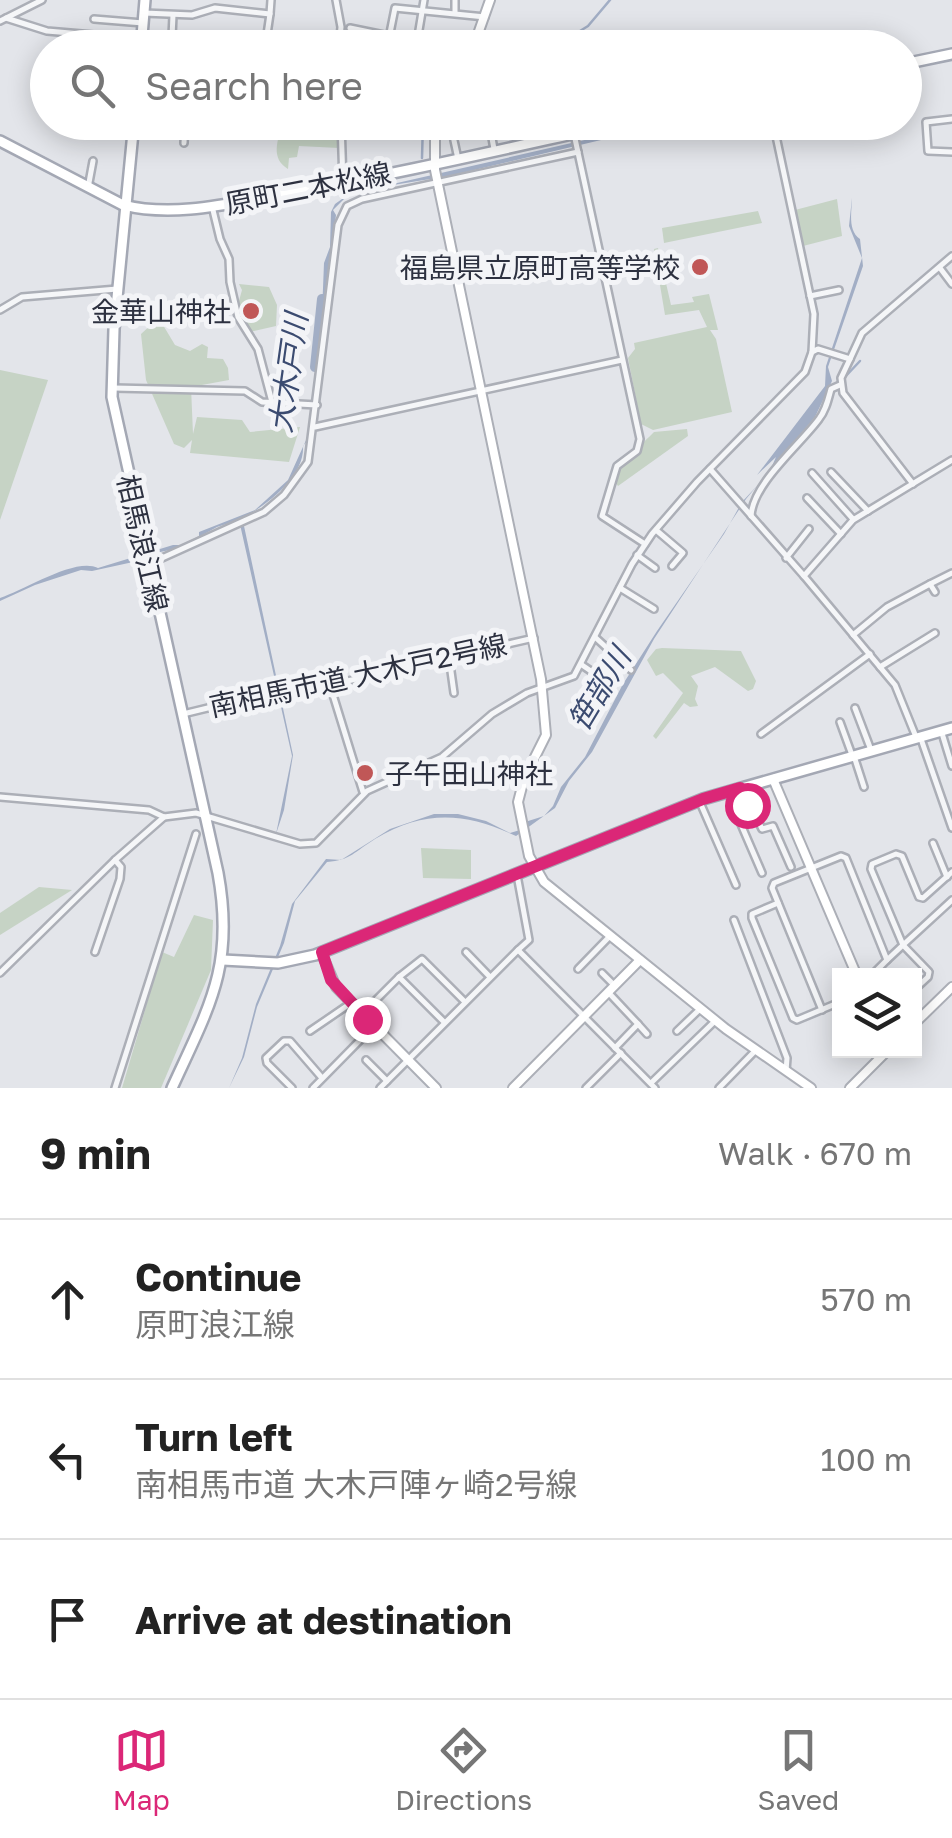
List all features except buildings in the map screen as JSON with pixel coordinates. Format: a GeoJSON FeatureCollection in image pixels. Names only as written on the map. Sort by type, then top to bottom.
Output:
{"type":"FeatureCollection","features":[{"type":"Feature","properties":{"kind":"main road"},"geometry":{"type":"LineString","coordinates":[[143,30],[145,0]]}},
{"type":"Feature","properties":{"kind":"main road"},"geometry":{"type":"LineString","coordinates":[[922,60],[952,54]]}},
{"type":"Feature","properties":{"kind":"main road","name":"相馬浪江線"},"geometry":{"type":"LineString","coordinates":[[132,140],[112,388],[118,432],[223,904],[223,960],[210,1003],[172,1088]]}},
{"type":"Feature","properties":{"kind":"main road","name":"原町二本松線"},"geometry":{"type":"LineString","coordinates":[[0,141],[124,205],[163,210],[212,206],[435,167],[553,140]]}},
{"type":"Feature","properties":{"kind":"main road"},"geometry":{"type":"LineString","coordinates":[[223,960],[266,963],[322,952],[699,800],[944,732]]}},
{"type":"Feature","properties":{"kind":"street"},"geometry":{"type":"LineString","coordinates":[[3,19],[42,0]]}},
{"type":"Feature","properties":{"kind":"street"},"geometry":{"type":"LineString","coordinates":[[268,30],[271,0]]}},
{"type":"Feature","properties":{"kind":"street"},"geometry":{"type":"LineString","coordinates":[[336,0],[341,30]]}},
{"type":"Feature","properties":{"kind":"street"},"geometry":{"type":"LineString","coordinates":[[390,30],[396,0]]}},
{"type":"Feature","properties":{"kind":"street"},"geometry":{"type":"LineString","coordinates":[[420,30],[424,0]]}},
{"type":"Feature","properties":{"kind":"street"},"geometry":{"type":"LineString","coordinates":[[455,0],[455,13]]}},
{"type":"Feature","properties":{"kind":"street"},"geometry":{"type":"LineString","coordinates":[[480,30],[490,0]]}},
{"type":"Feature","properties":{"kind":"street"},"geometry":{"type":"LineString","coordinates":[[94,19],[192,15],[215,8],[270,14]]}},
{"type":"Feature","properties":{"kind":"street"},"geometry":{"type":"LineString","coordinates":[[395,8],[485,17]]}},
{"type":"Feature","properties":{"kind":"street"},"geometry":{"type":"LineString","coordinates":[[172,30],[173,16]]}},
{"type":"Feature","properties":{"kind":"street"},"geometry":{"type":"LineString","coordinates":[[3,19],[43,30]]}},
{"type":"Feature","properties":{"kind":"street"},"geometry":{"type":"LineString","coordinates":[[350,28],[360,30]]}},
{"type":"Feature","properties":{"kind":"street"},"geometry":{"type":"LineString","coordinates":[[952,119],[926,122],[928,152],[952,152]]}},
{"type":"Feature","properties":{"kind":"street"},"geometry":{"type":"LineString","coordinates":[[342,140],[344,183]]}},
{"type":"Feature","properties":{"kind":"street"},"geometry":{"type":"LineString","coordinates":[[435,140],[435,167],[542,686],[546,736],[520,788],[520,815],[532,866],[544,882],[715,1021],[810,1088]]}},
{"type":"Feature","properties":{"kind":"street"},"geometry":{"type":"LineString","coordinates":[[454,140],[458,159]]}},
{"type":"Feature","properties":{"kind":"street"},"geometry":{"type":"LineString","coordinates":[[493,140],[495,151]]}},
{"type":"Feature","properties":{"kind":"street"},"geometry":{"type":"LineString","coordinates":[[575,140],[640,439],[637,451],[617,466],[602,516],[645,544]]}},
{"type":"Feature","properties":{"kind":"street"},"geometry":{"type":"LineString","coordinates":[[0,973],[115,860],[164,818],[196,813],[300,844],[312,844],[364,793],[442,757],[492,714],[542,686],[570,678],[582,665],[620,588],[655,530],[805,372],[815,322],[777,140]]}},
{"type":"Feature","properties":{"kind":"street"},"geometry":{"type":"LineString","coordinates":[[147,558],[188,549],[275,504],[310,460],[340,216],[355,201],[578,151]]}},
{"type":"Feature","properties":{"kind":"street"},"geometry":{"type":"LineString","coordinates":[[88,188],[93,161]]}},
{"type":"Feature","properties":{"kind":"street"},"geometry":{"type":"LineString","coordinates":[[212,206],[220,240],[230,258],[230,282],[238,317],[258,349],[272,402]]}},
{"type":"Feature","properties":{"kind":"street"},"geometry":{"type":"LineString","coordinates":[[750,514],[758,494],[781,462],[819,420],[832,389],[840,385],[862,334],[946,275],[952,256]]}},
{"type":"Feature","properties":{"kind":"street"},"geometry":{"type":"LineString","coordinates":[[0,310],[22,298],[117,288]]}},
{"type":"Feature","properties":{"kind":"street"},"geometry":{"type":"LineString","coordinates":[[810,296],[839,290]]}},
{"type":"Feature","properties":{"kind":"street"},"geometry":{"type":"LineString","coordinates":[[812,352],[822,350],[850,359]]}},
{"type":"Feature","properties":{"kind":"street"},"geometry":{"type":"LineString","coordinates":[[315,427],[622,360]]}},
{"type":"Feature","properties":{"kind":"street"},"geometry":{"type":"LineString","coordinates":[[840,385],[912,484]]}},
{"type":"Feature","properties":{"kind":"street"},"geometry":{"type":"LineString","coordinates":[[112,388],[246,392],[260,402],[317,405]]}},
{"type":"Feature","properties":{"kind":"street"},"geometry":{"type":"LineString","coordinates":[[804,576],[854,520],[952,460]]}},
{"type":"Feature","properties":{"kind":"street"},"geometry":{"type":"LineString","coordinates":[[710,470],[899,692],[952,828]]}},
{"type":"Feature","properties":{"kind":"street"},"geometry":{"type":"LineString","coordinates":[[812,472],[854,520]]}},
{"type":"Feature","properties":{"kind":"street"},"geometry":{"type":"LineString","coordinates":[[831,472],[868,512]]}},
{"type":"Feature","properties":{"kind":"street"},"geometry":{"type":"LineString","coordinates":[[807,498],[841,534]]}},
{"type":"Feature","properties":{"kind":"street"},"geometry":{"type":"LineString","coordinates":[[786,558],[809,529]]}},
{"type":"Feature","properties":{"kind":"street"},"geometry":{"type":"LineString","coordinates":[[655,530],[683,553],[672,566]]}},
{"type":"Feature","properties":{"kind":"street"},"geometry":{"type":"LineString","coordinates":[[638,555],[655,568]]}},
{"type":"Feature","properties":{"kind":"street"},"geometry":{"type":"LineString","coordinates":[[854,635],[887,608],[952,573]]}},
{"type":"Feature","properties":{"kind":"street"},"geometry":{"type":"LineString","coordinates":[[930,584],[934,592]]}},
{"type":"Feature","properties":{"kind":"street"},"geometry":{"type":"LineString","coordinates":[[620,588],[654,609]]}},
{"type":"Feature","properties":{"kind":"street"},"geometry":{"type":"LineString","coordinates":[[880,666],[935,633]]}},
{"type":"Feature","properties":{"kind":"street","name":"南相馬市道 大木戸2号線"},"geometry":{"type":"LineString","coordinates":[[182,714],[290,688],[330,686],[534,638]]}},
{"type":"Feature","properties":{"kind":"street"},"geometry":{"type":"LineString","coordinates":[[595,638],[631,670]]}},
{"type":"Feature","properties":{"kind":"street"},"geometry":{"type":"LineString","coordinates":[[761,734],[870,654]]}},
{"type":"Feature","properties":{"kind":"street"},"geometry":{"type":"LineString","coordinates":[[449,658],[454,694]]}},
{"type":"Feature","properties":{"kind":"street"},"geometry":{"type":"LineString","coordinates":[[582,665],[607,682]]}},
{"type":"Feature","properties":{"kind":"street"},"geometry":{"type":"LineString","coordinates":[[330,686],[364,793]]}},
{"type":"Feature","properties":{"kind":"street"},"geometry":{"type":"LineString","coordinates":[[855,708],[871,750]]}},
{"type":"Feature","properties":{"kind":"street"},"geometry":{"type":"LineString","coordinates":[[840,722],[864,787]]}},
{"type":"Feature","properties":{"kind":"street"},"geometry":{"type":"LineString","coordinates":[[944,732],[952,766]]}},
{"type":"Feature","properties":{"kind":"street"},"geometry":{"type":"LineString","coordinates":[[772,779],[852,968]]}},
{"type":"Feature","properties":{"kind":"street"},"geometry":{"type":"LineString","coordinates":[[741,787],[762,830],[773,826],[791,867]]}},
{"type":"Feature","properties":{"kind":"street"},"geometry":{"type":"LineString","coordinates":[[741,787],[748,809],[737,815],[762,872]]}},
{"type":"Feature","properties":{"kind":"street"},"geometry":{"type":"LineString","coordinates":[[0,797],[149,810],[164,818]]}},
{"type":"Feature","properties":{"kind":"street"},"geometry":{"type":"LineString","coordinates":[[699,800],[736,886]]}},
{"type":"Feature","properties":{"kind":"street"},"geometry":{"type":"LineString","coordinates":[[116,1088],[196,834]]}},
{"type":"Feature","properties":{"kind":"street"},"geometry":{"type":"LineString","coordinates":[[922,983],[928,972],[903,945],[871,869],[872,864],[896,854],[902,856],[918,897],[923,898],[950,874],[933,843]]}},
{"type":"Feature","properties":{"kind":"street"},"geometry":{"type":"LineString","coordinates":[[822,1010],[772,888],[774,883],[840,856],[846,858],[887,960]]}},
{"type":"Feature","properties":{"kind":"street"},"geometry":{"type":"LineString","coordinates":[[95,952],[120,879],[121,868],[115,860]]}},
{"type":"Feature","properties":{"kind":"street"},"geometry":{"type":"LineString","coordinates":[[380,1088],[529,940],[517,872]]}},
{"type":"Feature","properties":{"kind":"street"},"geometry":{"type":"LineString","coordinates":[[879,968],[952,900]]}},
{"type":"Feature","properties":{"kind":"street"},"geometry":{"type":"LineString","coordinates":[[778,903],[752,914],[752,918],[794,1018],[832,1006]]}},
{"type":"Feature","properties":{"kind":"street"},"geometry":{"type":"LineString","coordinates":[[734,920],[787,1058],[786,1071]]}},
{"type":"Feature","properties":{"kind":"street"},"geometry":{"type":"LineString","coordinates":[[578,969],[610,936]]}},
{"type":"Feature","properties":{"kind":"street"},"geometry":{"type":"LineString","coordinates":[[518,950],[652,1084]]}},
{"type":"Feature","properties":{"kind":"street"},"geometry":{"type":"LineString","coordinates":[[322,952],[331,980],[436,1088]]}},
{"type":"Feature","properties":{"kind":"street"},"geometry":{"type":"LineString","coordinates":[[466,952],[490,976]]}},
{"type":"Feature","properties":{"kind":"street"},"geometry":{"type":"LineString","coordinates":[[362,1014],[422,959],[464,1001]]}},
{"type":"Feature","properties":{"kind":"street"},"geometry":{"type":"LineString","coordinates":[[513,1088],[640,960]]}},
{"type":"Feature","properties":{"kind":"street"},"geometry":{"type":"LineString","coordinates":[[602,973],[648,1034]]}},
{"type":"Feature","properties":{"kind":"street"},"geometry":{"type":"LineString","coordinates":[[399,977],[444,1022]]}},
{"type":"Feature","properties":{"kind":"street"},"geometry":{"type":"LineString","coordinates":[[922,1017],[952,987]]}},
{"type":"Feature","properties":{"kind":"street"},"geometry":{"type":"LineString","coordinates":[[310,1031],[351,1003]]}},
{"type":"Feature","properties":{"kind":"street"},"geometry":{"type":"LineString","coordinates":[[677,1031],[700,1009]]}},
{"type":"Feature","properties":{"kind":"street"},"geometry":{"type":"LineString","coordinates":[[642,1088],[652,1084],[715,1021]]}},
{"type":"Feature","properties":{"kind":"street"},"geometry":{"type":"LineString","coordinates":[[586,1088],[638,1024]]}},
{"type":"Feature","properties":{"kind":"street"},"geometry":{"type":"LineString","coordinates":[[313,1088],[374,1026]]}},
{"type":"Feature","properties":{"kind":"street"},"geometry":{"type":"LineString","coordinates":[[292,1088],[266,1063],[266,1058],[284,1040],[290,1041],[322,1078]]}},
{"type":"Feature","properties":{"kind":"street"},"geometry":{"type":"LineString","coordinates":[[719,1088],[756,1051]]}},
{"type":"Feature","properties":{"kind":"street"},"geometry":{"type":"LineString","coordinates":[[850,1088],[880,1058]]}},
{"type":"Feature","properties":{"kind":"street"},"geometry":{"type":"LineString","coordinates":[[366,1060],[387,1081]]}},
{"type":"Feature","properties":{"kind":"green space"},"geometry":{"type":"Polygon","coordinates":[[[339,140],[339,148],[299,146],[297,157],[289,158],[288,169],[279,160],[277,143],[339,140]]]}},
{"type":"Feature","properties":{"kind":"green space"},"geometry":{"type":"Polygon","coordinates":[[[837,199],[842,236],[803,246],[795,210],[837,199]]]}},
{"type":"Feature","properties":{"kind":"green space"},"geometry":{"type":"Polygon","coordinates":[[[758,211],[762,223],[664,243],[662,228],[758,211]]]}},
{"type":"Feature","properties":{"kind":"green space"},"geometry":{"type":"Polygon","coordinates":[[[658,248],[671,305],[694,302],[692,297],[709,294],[718,330],[710,330],[716,339],[732,412],[653,430],[641,424],[628,358],[635,349],[634,343],[707,327],[699,310],[665,315],[654,249],[658,248]]]}},
{"type":"Feature","properties":{"kind":"green space"},"geometry":{"type":"Polygon","coordinates":[[[239,284],[269,287],[277,305],[276,326],[250,332],[237,308],[242,290],[239,284]]]}},
{"type":"Feature","properties":{"kind":"green space"},"geometry":{"type":"Polygon","coordinates":[[[153,323],[163,325],[175,345],[190,351],[202,344],[208,347],[207,358],[223,359],[228,368],[229,380],[191,387],[193,434],[197,417],[242,420],[250,432],[300,427],[289,462],[190,453],[192,440],[184,448],[174,444],[146,380],[141,334],[153,323]]]}},
{"type":"Feature","properties":{"kind":"green space"},"geometry":{"type":"Polygon","coordinates":[[[0,370],[48,380],[0,520],[0,370]]]}},
{"type":"Feature","properties":{"kind":"green space"},"geometry":{"type":"Polygon","coordinates":[[[687,429],[688,436],[618,486],[614,480],[620,468],[654,432],[687,429]]]}},
{"type":"Feature","properties":{"kind":"green space"},"geometry":{"type":"Polygon","coordinates":[[[662,648],[741,651],[756,681],[753,689],[748,691],[715,667],[691,676],[698,686],[698,706],[684,703],[656,739],[653,736],[683,693],[663,673],[656,676],[647,660],[662,648]]]}},
{"type":"Feature","properties":{"kind":"green space"},"geometry":{"type":"Polygon","coordinates":[[[421,848],[471,850],[471,879],[423,878],[421,848]]]}},
{"type":"Feature","properties":{"kind":"green space"},"geometry":{"type":"Polygon","coordinates":[[[39,887],[72,890],[0,935],[0,913],[39,887]]]}},
{"type":"Feature","properties":{"kind":"green space"},"geometry":{"type":"Polygon","coordinates":[[[194,915],[213,920],[211,970],[161,1088],[122,1088],[162,952],[174,957],[194,915]]]}},
{"type":"Feature","properties":{"kind":"water"},"geometry":{"type":"Polygon","coordinates":[[[585,140],[601,140],[449,176],[393,185],[383,191],[366,191],[346,197],[333,210],[336,215],[309,439],[304,445],[322,313],[324,263],[330,247],[331,212],[335,204],[349,194],[585,140]]]}},
{"type":"Feature","properties":{"kind":"water"},"geometry":{"type":"Polygon","coordinates":[[[852,198],[852,225],[860,239],[863,266],[828,367],[832,381],[815,417],[770,470],[776,457],[757,475],[825,386],[826,366],[862,258],[849,226],[852,198]]]}},
{"type":"Feature","properties":{"kind":"water"},"geometry":{"type":"Polygon","coordinates":[[[303,447],[291,480],[261,507],[240,519],[293,755],[276,834],[292,756],[239,520],[179,548],[151,554],[156,557],[92,571],[81,570],[0,598],[76,567],[98,568],[182,545],[199,536],[199,532],[255,510],[288,480],[303,447]]]}},
{"type":"Feature","properties":{"kind":"water"},"geometry":{"type":"Polygon","coordinates":[[[703,564],[654,639],[592,752],[569,781],[555,808],[544,816],[585,757],[623,684],[703,564]]]}},
{"type":"Feature","properties":{"kind":"water"},"geometry":{"type":"Polygon","coordinates":[[[434,814],[458,814],[486,821],[510,833],[520,830],[525,822],[544,816],[516,836],[463,819],[429,819],[394,829],[342,859],[390,829],[434,814]]]}},
{"type":"Feature","properties":{"kind":"water"},"geometry":{"type":"Polygon","coordinates":[[[326,859],[340,860],[327,862],[295,901],[284,943],[257,1007],[244,1057],[229,1088],[292,904],[326,859]]]}},
{"type":"Feature","properties":{"kind":"waterway","name":"大木戸川"},"geometry":{"type":"LineString","coordinates":[[582,30],[610,0]]}},
{"type":"Feature","properties":{"kind":"waterway"},"geometry":{"type":"LineString","coordinates":[[422,140],[422,158]]}},
{"type":"Feature","properties":{"kind":"waterway","name":"大木戸川"},"geometry":{"type":"LineString","coordinates":[[315,367],[322,299]]}},
{"type":"Feature","properties":{"kind":"waterway","name":"笹部川"},"geometry":{"type":"LineString","coordinates":[[844,378],[860,361]]}},
{"type":"Feature","properties":{"kind":"place","name":"福島県立原町高等学校"},"geometry":{"type":"Point","coordinates":[700,267]}},
{"type":"Feature","properties":{"kind":"place","name":"金華山神社"},"geometry":{"type":"Point","coordinates":[251,311]}},
{"type":"Feature","properties":{"kind":"place","name":"子午田山神社"},"geometry":{"type":"Point","coordinates":[365,773]}},
{"type":"Feature","properties":{"kind":"route"},"geometry":{"type":"LineString","coordinates":[[367,1019],[331,980],[322,952],[703,799],[740,788],[747,805]]}}]}
